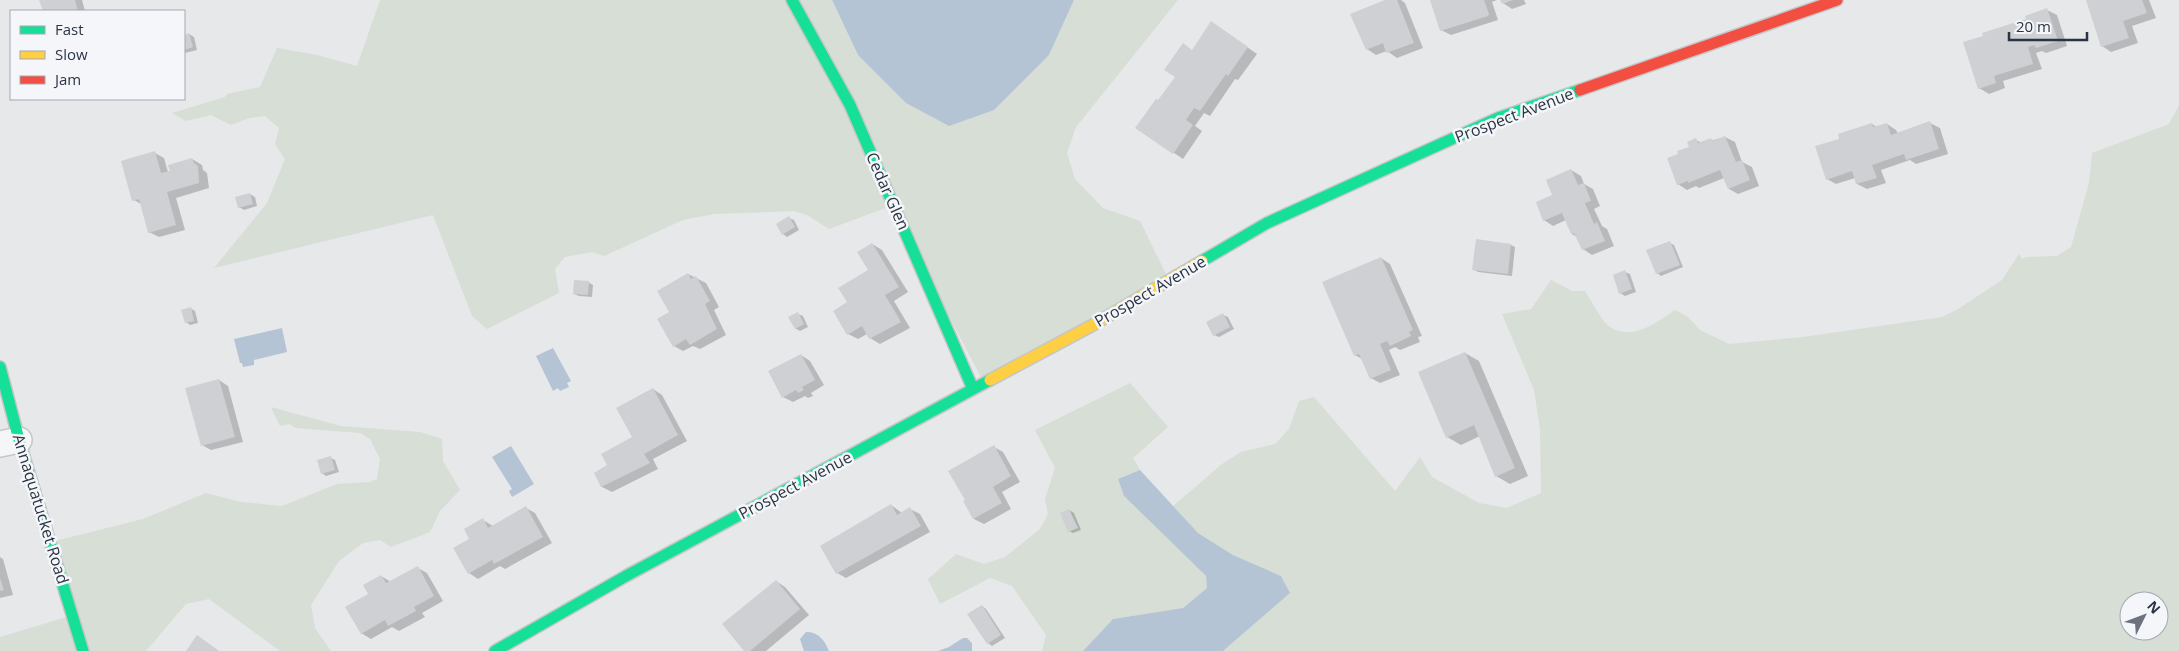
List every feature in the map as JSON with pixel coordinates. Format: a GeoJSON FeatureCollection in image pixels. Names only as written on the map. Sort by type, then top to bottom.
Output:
{"type":"FeatureCollection","features":[{"type":"Feature","properties":{"kind":"street","name":"Cedar Glen"},"geometry":{"type":"LineString","coordinates":[[792,0],[850,105],[973,389]]}},
{"type":"Feature","properties":{"kind":"street","name":"Prospect Avenue"},"geometry":{"type":"LineString","coordinates":[[495,651],[626,576],[1091,326],[1267,223],[1498,118],[1798,7],[1838,0]]}},
{"type":"Feature","properties":{"kind":"street","name":"Annaquatucket Road"},"geometry":{"type":"LineString","coordinates":[[0,367],[10,442],[83,651]]}},
{"type":"Feature","properties":{"kind":"shaded area"},"geometry":{"type":"Polygon","coordinates":[[[380,0],[832,0],[858,55],[994,108],[1049,55],[1074,0],[1178,0],[1076,127],[1067,153],[1075,179],[1103,208],[1140,221],[1167,276],[983,381],[891,206],[829,229],[807,215],[794,211],[714,214],[683,220],[604,256],[592,252],[565,257],[555,269],[559,293],[487,329],[472,316],[433,215],[214,268],[267,203],[285,159],[275,144],[279,128],[265,116],[249,118],[231,125],[211,115],[186,121],[172,113],[225,97],[227,94],[260,87],[277,48],[317,55],[357,66],[380,0]]]}},
{"type":"Feature","properties":{"kind":"shaded area"},"geometry":{"type":"Polygon","coordinates":[[[2179,105],[2179,651],[1223,651],[1289,593],[1281,576],[1233,555],[1198,533],[1173,506],[1222,464],[1241,452],[1275,444],[1289,429],[1299,401],[1314,397],[1395,491],[1420,457],[1432,477],[1479,503],[1507,508],[1541,493],[1540,429],[1534,390],[1502,314],[1531,309],[1551,280],[1572,291],[1585,291],[1604,321],[1618,331],[1627,332],[1644,329],[1675,310],[1688,317],[1700,330],[1729,344],[1803,337],[1942,317],[1958,309],[2002,280],[2019,254],[2022,259],[2026,257],[2057,256],[2071,247],[2089,183],[2092,153],[2169,124],[2179,105]]]}},
{"type":"Feature","properties":{"kind":"shaded area"},"geometry":{"type":"Polygon","coordinates":[[[1130,383],[1168,427],[1133,458],[1140,470],[1118,479],[1124,496],[1206,576],[1207,588],[1183,608],[1113,619],[1083,651],[1042,651],[1046,635],[1012,586],[990,578],[940,604],[928,579],[956,554],[984,564],[1005,557],[1040,529],[1048,514],[1045,499],[1055,468],[1035,430],[1130,383]]]}},
{"type":"Feature","properties":{"kind":"shaded area"},"geometry":{"type":"Polygon","coordinates":[[[271,407],[341,426],[420,432],[442,439],[443,461],[460,490],[440,511],[430,532],[391,547],[380,540],[363,543],[339,561],[311,605],[315,628],[331,651],[280,651],[209,599],[186,604],[146,651],[0,651],[0,637],[73,615],[55,541],[143,519],[206,493],[241,502],[282,506],[337,484],[370,482],[377,479],[380,459],[370,439],[360,433],[296,428],[289,424],[280,426],[271,407]]]}},
{"type":"Feature","properties":{"kind":"water"},"geometry":{"type":"Polygon","coordinates":[[[832,0],[1074,0],[1049,55],[994,110],[949,126],[906,103],[858,55],[832,0]]]}},
{"type":"Feature","properties":{"kind":"water"},"geometry":{"type":"Polygon","coordinates":[[[282,328],[287,352],[254,360],[254,365],[243,367],[242,363],[240,363],[234,339],[282,328]]]}},
{"type":"Feature","properties":{"kind":"water"},"geometry":{"type":"Polygon","coordinates":[[[553,348],[571,381],[567,383],[569,387],[560,391],[558,388],[553,391],[536,356],[553,348]]]}},
{"type":"Feature","properties":{"kind":"water"},"geometry":{"type":"Polygon","coordinates":[[[511,446],[534,484],[512,497],[509,491],[512,489],[492,457],[511,446]]]}},
{"type":"Feature","properties":{"kind":"water"},"geometry":{"type":"Polygon","coordinates":[[[1140,470],[1198,533],[1233,555],[1281,576],[1290,593],[1223,651],[1083,651],[1113,619],[1183,608],[1207,588],[1206,576],[1124,496],[1118,479],[1140,470]]]}},
{"type":"Feature","properties":{"kind":"water"},"geometry":{"type":"Polygon","coordinates":[[[806,632],[814,633],[820,637],[829,651],[804,651],[800,639],[806,632]]]}},
{"type":"Feature","properties":{"kind":"water"},"geometry":{"type":"Polygon","coordinates":[[[963,638],[967,638],[972,643],[972,651],[938,651],[949,647],[963,638]]]}},
{"type":"Feature","properties":{"kind":"building"},"geometry":{"type":"Polygon","coordinates":[[[39,0],[75,0],[78,10],[43,10],[39,0]]]}},
{"type":"Feature","properties":{"kind":"building"},"geometry":{"type":"Polygon","coordinates":[[[1385,0],[1397,0],[1414,43],[1386,53],[1383,43],[1366,50],[1350,14],[1385,0]]]}},
{"type":"Feature","properties":{"kind":"building"},"geometry":{"type":"Polygon","coordinates":[[[1430,0],[1484,0],[1489,14],[1488,16],[1440,31],[1430,0]]]}},
{"type":"Feature","properties":{"kind":"building"},"geometry":{"type":"Polygon","coordinates":[[[1500,0],[1513,0],[1502,4],[1500,0]]]}},
{"type":"Feature","properties":{"kind":"building"},"geometry":{"type":"Polygon","coordinates":[[[2086,0],[2142,0],[2147,13],[2123,21],[2129,38],[2101,47],[2086,0]]]}},
{"type":"Feature","properties":{"kind":"building"},"geometry":{"type":"Polygon","coordinates":[[[2047,8],[2058,41],[2036,48],[2034,45],[2028,47],[2033,64],[1994,76],[1996,83],[1978,89],[1963,42],[1983,36],[1982,33],[2026,19],[2025,16],[2047,8]]]}},
{"type":"Feature","properties":{"kind":"building"},"geometry":{"type":"Polygon","coordinates":[[[1211,21],[1248,47],[1200,111],[1194,108],[1186,120],[1193,125],[1173,154],[1135,128],[1175,77],[1164,70],[1183,43],[1192,50],[1211,21]]]}},
{"type":"Feature","properties":{"kind":"building"},"geometry":{"type":"Polygon","coordinates":[[[189,33],[193,47],[185,50],[185,35],[189,33]]]}},
{"type":"Feature","properties":{"kind":"building"},"geometry":{"type":"Polygon","coordinates":[[[1930,121],[1939,149],[1906,160],[1904,154],[1872,165],[1877,178],[1856,184],[1852,171],[1826,180],[1815,146],[1839,139],[1838,134],[1872,123],[1873,127],[1887,123],[1891,135],[1930,121]]]}},
{"type":"Feature","properties":{"kind":"building"},"geometry":{"type":"Polygon","coordinates":[[[1725,136],[1736,162],[1742,160],[1750,180],[1728,189],[1720,170],[1688,183],[1688,181],[1677,185],[1667,158],[1678,154],[1677,151],[1689,147],[1687,142],[1696,138],[1698,143],[1711,138],[1712,141],[1725,136]]]}},
{"type":"Feature","properties":{"kind":"building"},"geometry":{"type":"Polygon","coordinates":[[[155,151],[161,173],[170,171],[168,165],[192,158],[198,166],[199,183],[167,192],[176,225],[148,233],[139,199],[132,201],[121,161],[155,151]]]}},
{"type":"Feature","properties":{"kind":"building"},"geometry":{"type":"Polygon","coordinates":[[[1571,169],[1578,185],[1584,183],[1591,201],[1585,203],[1594,224],[1597,222],[1605,241],[1582,250],[1574,233],[1571,234],[1562,213],[1543,221],[1536,202],[1552,195],[1546,180],[1571,169]]]}},
{"type":"Feature","properties":{"kind":"building"},"geometry":{"type":"Polygon","coordinates":[[[250,193],[253,204],[238,208],[235,197],[250,193]]]}},
{"type":"Feature","properties":{"kind":"building"},"geometry":{"type":"Polygon","coordinates":[[[789,216],[795,227],[782,235],[776,224],[789,216]]]}},
{"type":"Feature","properties":{"kind":"building"},"geometry":{"type":"Polygon","coordinates":[[[1476,239],[1511,244],[1508,274],[1472,270],[1476,239]]]}},
{"type":"Feature","properties":{"kind":"building"},"geometry":{"type":"Polygon","coordinates":[[[1670,241],[1680,265],[1656,274],[1646,250],[1670,241]]]}},
{"type":"Feature","properties":{"kind":"building"},"geometry":{"type":"Polygon","coordinates":[[[872,243],[899,287],[885,295],[901,322],[869,339],[862,326],[847,335],[833,311],[847,302],[838,288],[868,270],[857,252],[872,243]]]}},
{"type":"Feature","properties":{"kind":"building"},"geometry":{"type":"Polygon","coordinates":[[[1381,257],[1413,330],[1409,332],[1411,336],[1390,346],[1387,341],[1380,344],[1391,370],[1370,379],[1359,354],[1354,356],[1322,282],[1381,257]]]}},
{"type":"Feature","properties":{"kind":"building"},"geometry":{"type":"Polygon","coordinates":[[[1625,270],[1632,289],[1619,294],[1613,275],[1625,270]]]}},
{"type":"Feature","properties":{"kind":"building"},"geometry":{"type":"Polygon","coordinates":[[[688,273],[691,279],[696,276],[710,301],[705,304],[717,329],[690,345],[686,339],[673,347],[657,319],[669,312],[657,291],[688,273]]]}},
{"type":"Feature","properties":{"kind":"building"},"geometry":{"type":"Polygon","coordinates":[[[574,280],[589,281],[588,295],[573,294],[574,280]]]}},
{"type":"Feature","properties":{"kind":"building"},"geometry":{"type":"Polygon","coordinates":[[[191,307],[194,321],[185,323],[181,310],[191,307]]]}},
{"type":"Feature","properties":{"kind":"building"},"geometry":{"type":"Polygon","coordinates":[[[798,312],[804,324],[795,329],[788,317],[798,312]]]}},
{"type":"Feature","properties":{"kind":"building"},"geometry":{"type":"Polygon","coordinates":[[[1223,313],[1230,327],[1213,336],[1206,322],[1223,313]]]}},
{"type":"Feature","properties":{"kind":"building"},"geometry":{"type":"Polygon","coordinates":[[[1465,352],[1515,468],[1495,477],[1474,425],[1446,438],[1418,372],[1465,352]]]}},
{"type":"Feature","properties":{"kind":"building"},"geometry":{"type":"Polygon","coordinates":[[[801,354],[815,380],[802,387],[804,390],[798,393],[796,390],[782,398],[768,371],[801,354]]]}},
{"type":"Feature","properties":{"kind":"building"},"geometry":{"type":"Polygon","coordinates":[[[219,379],[235,437],[201,446],[185,388],[219,379]]]}},
{"type":"Feature","properties":{"kind":"building"},"geometry":{"type":"Polygon","coordinates":[[[653,388],[678,435],[644,454],[650,463],[601,487],[594,473],[607,465],[601,454],[632,437],[616,408],[653,388]]]}},
{"type":"Feature","properties":{"kind":"building"},"geometry":{"type":"Polygon","coordinates":[[[994,445],[1011,476],[993,487],[1002,503],[973,519],[963,501],[965,500],[948,471],[994,445]]]}},
{"type":"Feature","properties":{"kind":"building"},"geometry":{"type":"Polygon","coordinates":[[[331,456],[335,470],[321,474],[317,460],[331,456]]]}},
{"type":"Feature","properties":{"kind":"building"},"geometry":{"type":"Polygon","coordinates":[[[891,504],[897,515],[910,507],[921,526],[836,574],[820,546],[891,504]]]}},
{"type":"Feature","properties":{"kind":"building"},"geometry":{"type":"Polygon","coordinates":[[[526,506],[543,537],[494,564],[492,560],[468,574],[453,548],[469,539],[464,529],[483,518],[488,528],[526,506]]]}},
{"type":"Feature","properties":{"kind":"building"},"geometry":{"type":"Polygon","coordinates":[[[1069,509],[1078,528],[1068,532],[1060,513],[1069,509]]]}},
{"type":"Feature","properties":{"kind":"building"},"geometry":{"type":"Polygon","coordinates":[[[418,566],[434,596],[414,607],[416,611],[388,626],[385,620],[361,634],[345,607],[368,594],[363,585],[381,575],[386,583],[418,566]]]}},
{"type":"Feature","properties":{"kind":"building"},"geometry":{"type":"Polygon","coordinates":[[[0,578],[4,590],[0,591],[0,578]]]}},
{"type":"Feature","properties":{"kind":"building"},"geometry":{"type":"Polygon","coordinates":[[[776,580],[800,609],[750,651],[744,651],[722,624],[776,580]]]}},
{"type":"Feature","properties":{"kind":"building"},"geometry":{"type":"Polygon","coordinates":[[[982,605],[1001,635],[987,644],[967,614],[982,605]]]}},
{"type":"Feature","properties":{"kind":"building"},"geometry":{"type":"Polygon","coordinates":[[[197,635],[219,651],[186,651],[197,635]]]}},
{"type":"Feature","properties":{"kind":"traffic: fast"},"geometry":{"type":"LineString","coordinates":[[792,0],[850,105],[973,389]]}},
{"type":"Feature","properties":{"kind":"traffic: fast"},"geometry":{"type":"LineString","coordinates":[[1202,261],[1267,223],[1498,118],[1580,90]]}},
{"type":"Feature","properties":{"kind":"traffic: fast"},"geometry":{"type":"LineString","coordinates":[[0,367],[19,440],[83,651]]}},
{"type":"Feature","properties":{"kind":"traffic: fast"},"geometry":{"type":"LineString","coordinates":[[495,651],[626,576],[990,380]]}},
{"type":"Feature","properties":{"kind":"traffic: slow"},"geometry":{"type":"LineString","coordinates":[[990,380],[1091,326],[1202,261]]}},
{"type":"Feature","properties":{"kind":"traffic: jam"},"geometry":{"type":"LineString","coordinates":[[1580,90],[1837,0]]}}]}
